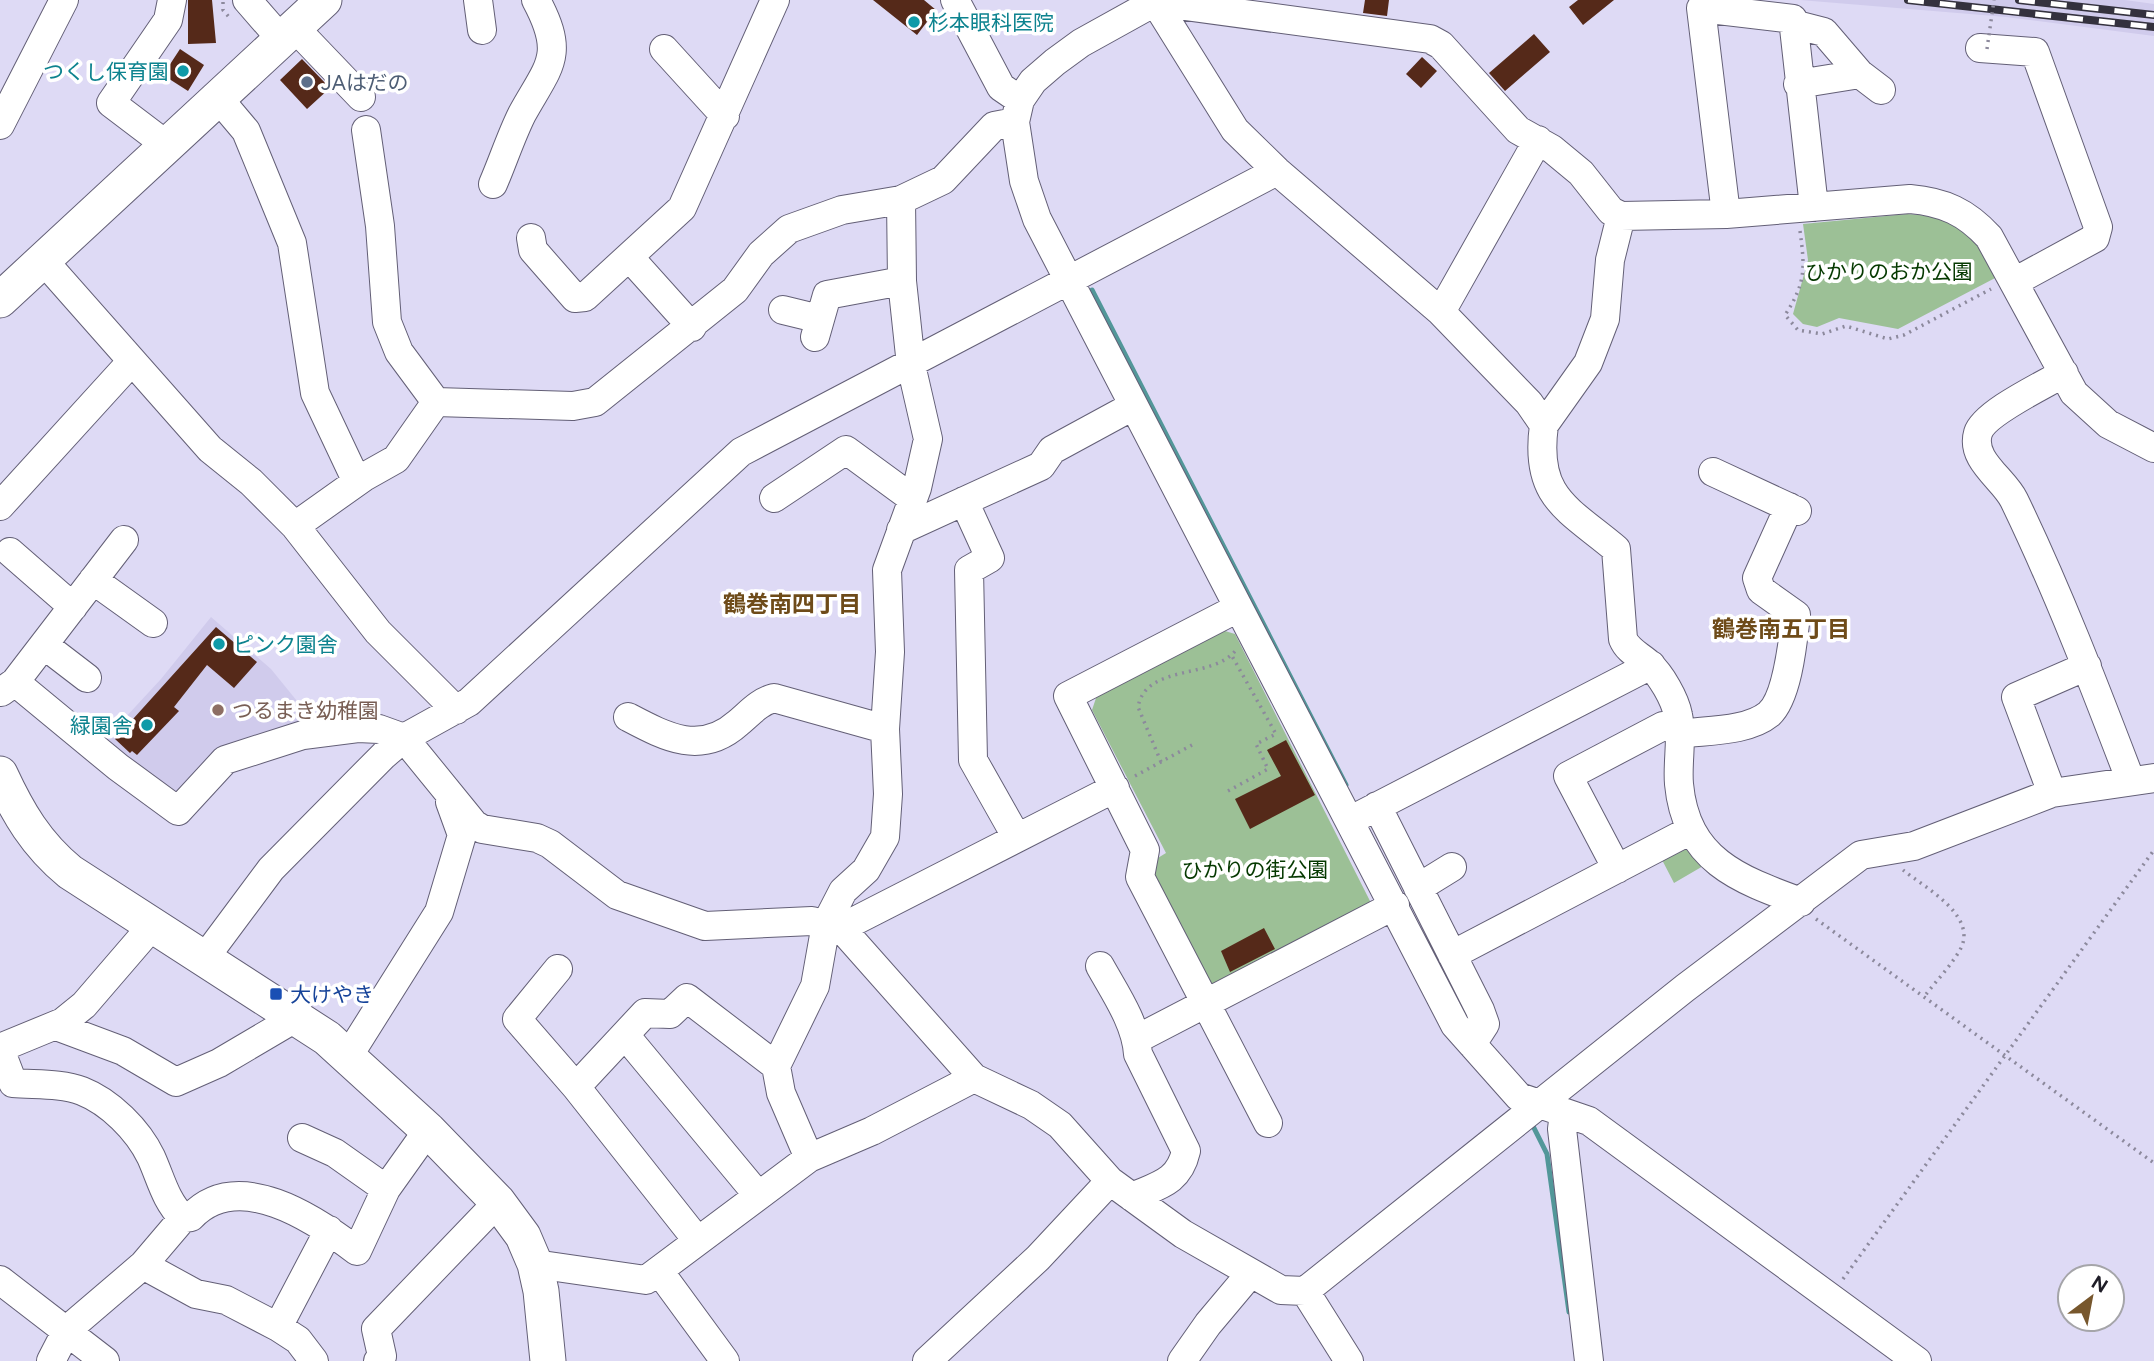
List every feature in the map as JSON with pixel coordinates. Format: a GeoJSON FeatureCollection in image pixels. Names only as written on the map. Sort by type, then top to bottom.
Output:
{"type":"FeatureCollection","features":[{"type":"Feature","properties":{"kind":"main road"},"geometry":{"type":"LineString","coordinates":[[0,300],[169,147],[324,0]]}},
{"type":"Feature","properties":{"kind":"main road"},"geometry":{"type":"LineString","coordinates":[[0,774],[19,815],[48,854],[152,926],[297,1017],[349,1055],[498,1202],[523,1236],[535,1264],[548,1361]]}},
{"type":"Feature","properties":{"kind":"street"},"geometry":{"type":"LineString","coordinates":[[0,125],[64,0]]}},
{"type":"Feature","properties":{"kind":"street"},"geometry":{"type":"LineString","coordinates":[[169,147],[111,103],[168,20],[172,0]]}},
{"type":"Feature","properties":{"kind":"street"},"geometry":{"type":"LineString","coordinates":[[478,0],[482,30]]}},
{"type":"Feature","properties":{"kind":"street"},"geometry":{"type":"LineString","coordinates":[[493,184],[522,115],[548,72],[551,38],[547,21],[536,0]]}},
{"type":"Feature","properties":{"kind":"street"},"geometry":{"type":"LineString","coordinates":[[531,238],[533,250],[575,298],[585,297],[682,208],[726,116],[775,0]]}},
{"type":"Feature","properties":{"kind":"street"},"geometry":{"type":"LineString","coordinates":[[954,0],[1017,111],[1024,181],[1037,219],[1455,1025],[1519,1097],[1589,1121],[1917,1361]]}},
{"type":"Feature","properties":{"kind":"street"},"geometry":{"type":"LineString","coordinates":[[1155,1],[1235,130],[1277,171],[1441,312],[1529,403],[1544,425]]}},
{"type":"Feature","properties":{"kind":"street"},"geometry":{"type":"LineString","coordinates":[[436,402],[573,406],[595,402],[735,290],[761,254],[789,229],[842,210],[901,200],[943,180],[994,126],[1017,111],[1033,81],[1055,62],[1081,43],[1155,1],[1430,39],[1441,45],[1518,130],[1538,140],[1581,173],[1611,211],[1621,216],[1807,214],[1910,199],[1934,201],[1955,209],[1973,219],[1989,237],[2006,284],[2089,409],[2108,424],[2154,448]]}},
{"type":"Feature","properties":{"kind":"street"},"geometry":{"type":"LineString","coordinates":[[252,3],[360,97]]}},
{"type":"Feature","properties":{"kind":"street"},"geometry":{"type":"LineString","coordinates":[[1726,214],[1701,8],[1793,19],[1807,214]]}},
{"type":"Feature","properties":{"kind":"street"},"geometry":{"type":"LineString","coordinates":[[1793,24],[1824,32],[1870,82],[1798,84]]}},
{"type":"Feature","properties":{"kind":"street"},"geometry":{"type":"LineString","coordinates":[[664,49],[726,116]]}},
{"type":"Feature","properties":{"kind":"street"},"geometry":{"type":"LineString","coordinates":[[1984,49],[2035,52],[2098,227],[2095,238],[2006,284]]}},
{"type":"Feature","properties":{"kind":"street"},"geometry":{"type":"LineString","coordinates":[[219,99],[246,131],[292,243],[316,393],[357,482]]}},
{"type":"Feature","properties":{"kind":"street"},"geometry":{"type":"LineString","coordinates":[[366,130],[390,226],[387,322],[399,352],[436,402]]}},
{"type":"Feature","properties":{"kind":"street"},"geometry":{"type":"LineString","coordinates":[[1441,312],[1538,140]]}},
{"type":"Feature","properties":{"kind":"street"},"geometry":{"type":"LineString","coordinates":[[204,959],[271,869],[404,738],[469,702],[741,452],[912,365],[1067,280],[1277,171]]}},
{"type":"Feature","properties":{"kind":"street"},"geometry":{"type":"LineString","coordinates":[[809,1158],[780,1093],[776,1066],[815,986],[843,891],[866,870],[885,837],[888,794],[885,729],[890,652],[887,570],[913,499],[928,439],[912,365],[902,281],[901,200]]}},
{"type":"Feature","properties":{"kind":"street"},"geometry":{"type":"LineString","coordinates":[[1621,216],[1610,260],[1605,319],[1588,363],[1544,425],[1541,449],[1544,474],[1552,494],[1616,549],[1623,639],[1627,648],[1651,665],[1678,713],[1679,786],[1689,831],[1720,864],[1754,885],[1801,902]]}},
{"type":"Feature","properties":{"kind":"street"},"geometry":{"type":"LineString","coordinates":[[629,258],[692,327]]}},
{"type":"Feature","properties":{"kind":"street"},"geometry":{"type":"LineString","coordinates":[[43,260],[210,449],[251,482],[295,526],[378,632],[456,710]]}},
{"type":"Feature","properties":{"kind":"street"},"geometry":{"type":"LineString","coordinates":[[782,310],[818,328],[827,295],[902,281]]}},
{"type":"Feature","properties":{"kind":"street"},"geometry":{"type":"LineString","coordinates":[[0,506],[132,361]]}},
{"type":"Feature","properties":{"kind":"street"},"geometry":{"type":"LineString","coordinates":[[124,540],[8,688],[178,811],[225,760],[303,735],[358,728],[379,729],[404,738],[474,824],[482,829],[537,838],[550,844],[617,895],[705,926],[812,921],[834,926],[974,1078],[1031,1105],[1060,1125],[1110,1181],[1183,1234],[1281,1290],[1304,1290],[1552,1110],[1685,988],[1861,855],[1914,846],[2052,793],[2142,779],[2087,666],[2069,618],[2012,496],[1979,453],[1976,440],[1986,420],[2064,373]]}},
{"type":"Feature","properties":{"kind":"street"},"geometry":{"type":"LineString","coordinates":[[295,526],[357,482],[396,459],[436,402]]}},
{"type":"Feature","properties":{"kind":"street"},"geometry":{"type":"LineString","coordinates":[[901,530],[1041,466],[1052,450],[1133,406]]}},
{"type":"Feature","properties":{"kind":"street"},"geometry":{"type":"LineString","coordinates":[[774,498],[846,450],[913,499]]}},
{"type":"Feature","properties":{"kind":"street"},"geometry":{"type":"LineString","coordinates":[[1617,869],[1568,776],[1663,726],[1679,729],[1755,721],[1769,713],[1776,704],[1790,660],[1797,615],[1761,590],[1757,578],[1793,509],[1713,472]]}},
{"type":"Feature","properties":{"kind":"street"},"geometry":{"type":"LineString","coordinates":[[964,501],[990,558],[969,570],[973,760],[1017,838]]}},
{"type":"Feature","properties":{"kind":"street"},"geometry":{"type":"LineString","coordinates":[[10,552],[73,607]]}},
{"type":"Feature","properties":{"kind":"street"},"geometry":{"type":"LineString","coordinates":[[93,580],[153,623]]}},
{"type":"Feature","properties":{"kind":"street"},"geometry":{"type":"LineString","coordinates":[[1238,608],[1068,696],[1145,850],[1140,877],[1268,1123]]}},
{"type":"Feature","properties":{"kind":"street"},"geometry":{"type":"LineString","coordinates":[[44,645],[87,678]]}},
{"type":"Feature","properties":{"kind":"street"},"geometry":{"type":"LineString","coordinates":[[1351,820],[1651,665]]}},
{"type":"Feature","properties":{"kind":"street"},"geometry":{"type":"LineString","coordinates":[[2052,793],[2016,697],[2087,666]]}},
{"type":"Feature","properties":{"kind":"street"},"geometry":{"type":"LineString","coordinates":[[628,717],[666,737],[688,742],[708,741],[729,731],[763,701],[774,698],[885,729]]}},
{"type":"Feature","properties":{"kind":"street"},"geometry":{"type":"LineString","coordinates":[[349,1055],[439,912],[461,835],[444,786]]}},
{"type":"Feature","properties":{"kind":"street"},"geometry":{"type":"LineString","coordinates":[[834,926],[1115,788]]}},
{"type":"Feature","properties":{"kind":"street"},"geometry":{"type":"LineString","coordinates":[[1377,806],[1485,1024],[1472,1044]]}},
{"type":"Feature","properties":{"kind":"street"},"geometry":{"type":"LineString","coordinates":[[1452,955],[1689,831]]}},
{"type":"Feature","properties":{"kind":"street"},"geometry":{"type":"LineString","coordinates":[[1418,888],[1452,867]]}},
{"type":"Feature","properties":{"kind":"street"},"geometry":{"type":"LineString","coordinates":[[1137,1039],[1395,905]]}},
{"type":"Feature","properties":{"kind":"street"},"geometry":{"type":"LineString","coordinates":[[152,926],[84,1005],[55,1026],[0,1049],[13,1083],[81,1091],[102,1102],[120,1118],[147,1150],[172,1206],[183,1218]]}},
{"type":"Feature","properties":{"kind":"street"},"geometry":{"type":"LineString","coordinates":[[1100,966],[1137,1039],[1138,1054],[1186,1151],[1182,1168],[1172,1179],[1132,1198]]}},
{"type":"Feature","properties":{"kind":"street"},"geometry":{"type":"LineString","coordinates":[[558,969],[517,1019],[576,1087],[697,1240]]}},
{"type":"Feature","properties":{"kind":"street"},"geometry":{"type":"LineString","coordinates":[[576,1087],[645,1013],[670,1014],[687,998],[776,1066]]}},
{"type":"Feature","properties":{"kind":"street"},"geometry":{"type":"LineString","coordinates":[[55,1026],[123,1051],[176,1082],[219,1063],[297,1017]]}},
{"type":"Feature","properties":{"kind":"street"},"geometry":{"type":"LineString","coordinates":[[625,1035],[757,1194]]}},
{"type":"Feature","properties":{"kind":"street"},"geometry":{"type":"LineString","coordinates":[[535,1264],[646,1280],[757,1194],[797,1169],[809,1158],[872,1131],[974,1078]]}},
{"type":"Feature","properties":{"kind":"street"},"geometry":{"type":"LineString","coordinates":[[1552,1110],[1562,1129],[1589,1361]]}},
{"type":"Feature","properties":{"kind":"street"},"geometry":{"type":"LineString","coordinates":[[51,1361],[66,1330],[143,1265],[183,1218],[191,1217],[202,1205],[215,1199],[250,1198],[298,1212],[357,1251],[386,1189],[428,1130]]}},
{"type":"Feature","properties":{"kind":"street"},"geometry":{"type":"LineString","coordinates":[[302,1138],[335,1153],[386,1189]]}},
{"type":"Feature","properties":{"kind":"street"},"geometry":{"type":"LineString","coordinates":[[927,1361],[1038,1258],[1110,1181]]}},
{"type":"Feature","properties":{"kind":"street"},"geometry":{"type":"LineString","coordinates":[[379,1361],[382,1356],[376,1329],[498,1202]]}},
{"type":"Feature","properties":{"kind":"street"},"geometry":{"type":"LineString","coordinates":[[278,1327],[329,1230]]}},
{"type":"Feature","properties":{"kind":"street"},"geometry":{"type":"LineString","coordinates":[[143,1265],[196,1294],[226,1300],[278,1327],[298,1340],[314,1361]]}},
{"type":"Feature","properties":{"kind":"street"},"geometry":{"type":"LineString","coordinates":[[659,1271],[725,1361]]}},
{"type":"Feature","properties":{"kind":"street"},"geometry":{"type":"LineString","coordinates":[[1182,1361],[1208,1324],[1250,1274]]}},
{"type":"Feature","properties":{"kind":"street"},"geometry":{"type":"LineString","coordinates":[[0,1280],[105,1361]]}},
{"type":"Feature","properties":{"kind":"street"},"geometry":{"type":"LineString","coordinates":[[1304,1290],[1349,1361]]}},
{"type":"Feature","properties":{"kind":"path"},"geometry":{"type":"LineString","coordinates":[[1984,49],[1994,0]]}},
{"type":"Feature","properties":{"kind":"path"},"geometry":{"type":"LineString","coordinates":[[1807,214],[1804,277],[1798,295],[1785,315],[1798,330],[1822,334],[1846,326],[1888,339],[1904,335],[2006,284]]}},
{"type":"Feature","properties":{"kind":"path"},"geometry":{"type":"LineString","coordinates":[[1161,762],[1138,707],[1140,697],[1158,682],[1211,667],[1231,656],[1253,635]]}},
{"type":"Feature","properties":{"kind":"path"},"geometry":{"type":"LineString","coordinates":[[1228,791],[1268,769],[1256,744],[1276,734],[1231,656]]}},
{"type":"Feature","properties":{"kind":"path"},"geometry":{"type":"LineString","coordinates":[[1115,788],[1192,745]]}},
{"type":"Feature","properties":{"kind":"path"},"geometry":{"type":"LineString","coordinates":[[1829,1298],[2154,850]]}},
{"type":"Feature","properties":{"kind":"path"},"geometry":{"type":"LineString","coordinates":[[1883,852],[1951,908],[1964,933],[1961,947],[1924,997]]}},
{"type":"Feature","properties":{"kind":"path"},"geometry":{"type":"LineString","coordinates":[[1801,902],[1809,913],[2154,1163]]}},
{"type":"Feature","properties":{"kind":"shaded area"},"geometry":{"type":"Polygon","coordinates":[[[1800,0],[2125,0],[2154,4],[2154,36],[2006,17],[1800,0]]]}},
{"type":"Feature","properties":{"kind":"shaded area","name":"つるまき幼稚園"},"geometry":{"type":"Polygon","coordinates":[[[211,617],[271,669],[310,717],[302,729],[181,800],[99,746],[161,679],[211,617]]]}},
{"type":"Feature","properties":{"kind":"green space","name":"ひかりのおか公園"},"geometry":{"type":"Polygon","coordinates":[[[1907,214],[1939,219],[1962,230],[1980,249],[1997,277],[1898,329],[1839,318],[1817,327],[1803,324],[1793,314],[1808,260],[1803,224],[1907,214]]]}},
{"type":"Feature","properties":{"kind":"green space","name":"ひかりの街公園"},"geometry":{"type":"Polygon","coordinates":[[[1225,631],[1235,634],[1370,901],[1371,909],[1211,993],[1148,864],[1166,853],[1092,710],[1097,695],[1225,631]]]}},
{"type":"Feature","properties":{"kind":"green space"},"geometry":{"type":"Polygon","coordinates":[[[1684,841],[1710,862],[1674,883],[1659,854],[1684,841]]]}},
{"type":"Feature","properties":{"kind":"building"},"geometry":{"type":"Polygon","coordinates":[[[188,0],[212,0],[216,43],[188,44],[188,0]]]}},
{"type":"Feature","properties":{"kind":"building","name":"杉本眼科医院"},"geometry":{"type":"Polygon","coordinates":[[[873,0],[924,0],[936,10],[917,35],[873,0]]]}},
{"type":"Feature","properties":{"kind":"building"},"geometry":{"type":"Polygon","coordinates":[[[1365,0],[1389,0],[1387,16],[1363,13],[1365,0]]]}},
{"type":"Feature","properties":{"kind":"building"},"geometry":{"type":"Polygon","coordinates":[[[1578,0],[1614,0],[1583,25],[1569,7],[1578,0]]]}},
{"type":"Feature","properties":{"kind":"building"},"geometry":{"type":"Polygon","coordinates":[[[1534,34],[1550,52],[1505,91],[1489,73],[1534,34]]]}},
{"type":"Feature","properties":{"kind":"building","name":"つくし保育園"},"geometry":{"type":"Polygon","coordinates":[[[180,49],[204,65],[188,91],[163,75],[180,49]]]}},
{"type":"Feature","properties":{"kind":"building"},"geometry":{"type":"Polygon","coordinates":[[[1422,57],[1437,71],[1421,88],[1406,74],[1422,57]]]}},
{"type":"Feature","properties":{"kind":"building","name":"JAはだの"},"geometry":{"type":"Polygon","coordinates":[[[302,59],[330,88],[307,109],[280,80],[302,59]]]}},
{"type":"Feature","properties":{"kind":"building"},"geometry":{"type":"Polygon","coordinates":[[[216,627],[257,662],[234,688],[207,665],[174,707],[179,711],[137,755],[132,751],[130,753],[115,739],[216,627]]]}},
{"type":"Feature","properties":{"kind":"building"},"geometry":{"type":"Polygon","coordinates":[[[1286,740],[1315,795],[1250,829],[1235,799],[1281,776],[1267,750],[1286,740]]]}},
{"type":"Feature","properties":{"kind":"building"},"geometry":{"type":"Polygon","coordinates":[[[1264,928],[1275,949],[1230,972],[1221,951],[1264,928]]]}},
{"type":"Feature","properties":{"kind":"waterway"},"geometry":{"type":"LineString","coordinates":[[1092,290],[1346,785]]}},
{"type":"Feature","properties":{"kind":"waterway"},"geometry":{"type":"LineString","coordinates":[[1532,1124],[1547,1154],[1569,1312]]}},
{"type":"Feature","properties":{"kind":"railway"},"geometry":{"type":"LineString","coordinates":[[1908,0],[2154,27]]}},
{"type":"Feature","properties":{"kind":"railway"},"geometry":{"type":"LineString","coordinates":[[2019,0],[2154,15]]}},
{"type":"Feature","properties":{"kind":"place","name":"杉本眼科医院"},"geometry":{"type":"Point","coordinates":[914,22]}},
{"type":"Feature","properties":{"kind":"place","name":"つくし保育園"},"geometry":{"type":"Point","coordinates":[183,71]}},
{"type":"Feature","properties":{"kind":"place","name":"JAはだの"},"geometry":{"type":"Point","coordinates":[307,82]}},
{"type":"Feature","properties":{"kind":"place","name":"ピンク園舎"},"geometry":{"type":"Point","coordinates":[219,644]}},
{"type":"Feature","properties":{"kind":"place","name":"つるまき幼稚園"},"geometry":{"type":"Point","coordinates":[218,710]}},
{"type":"Feature","properties":{"kind":"place","name":"緑園舎"},"geometry":{"type":"Point","coordinates":[147,725]}},
{"type":"Feature","properties":{"kind":"place","name":"大けやき"},"geometry":{"type":"Point","coordinates":[276,994]}},
{"type":"Feature","properties":{"kind":"district","name":"鶴巻南四丁目"},"geometry":{"type":"Point","coordinates":[792,604]}},
{"type":"Feature","properties":{"kind":"district","name":"鶴巻南五丁目"},"geometry":{"type":"Point","coordinates":[1781,629]}}]}
